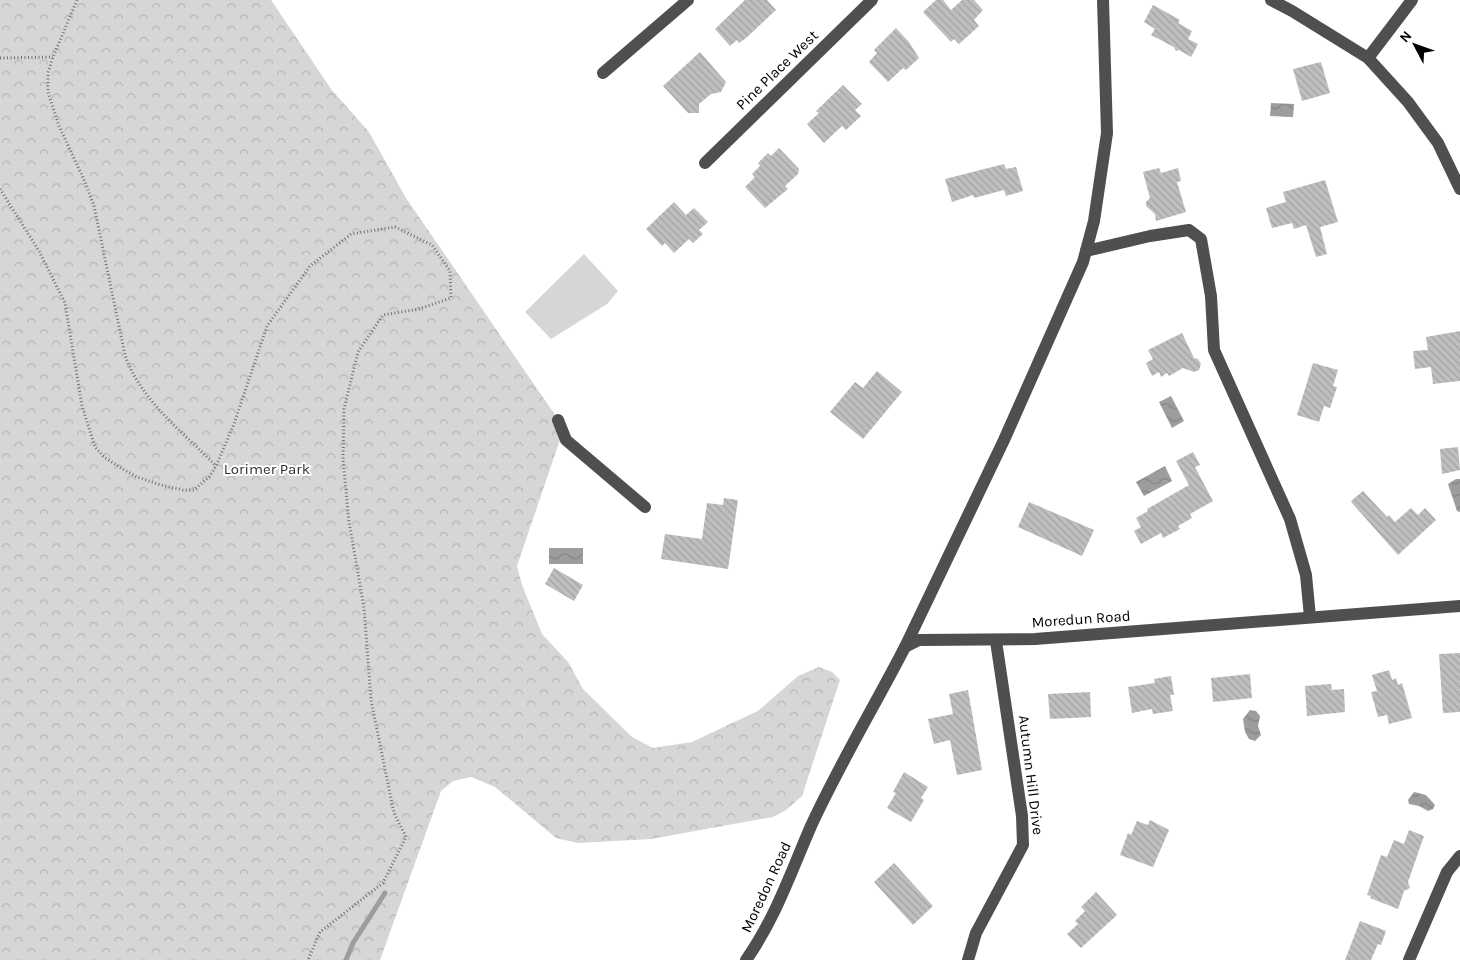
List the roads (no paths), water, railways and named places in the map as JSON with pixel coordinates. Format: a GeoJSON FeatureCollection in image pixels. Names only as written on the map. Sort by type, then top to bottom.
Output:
{"type":"FeatureCollection","features":[{"type":"Feature","properties":{"kind":"street"},"geometry":{"type":"LineString","coordinates":[[603,73],[688,0]]}},
{"type":"Feature","properties":{"kind":"street","name":"Pine Place West"},"geometry":{"type":"LineString","coordinates":[[705,163],[872,0]]}},
{"type":"Feature","properties":{"kind":"street"},"geometry":{"type":"LineString","coordinates":[[905,647],[1004,440],[1083,262],[1094,221],[1107,133],[1104,0]]}},
{"type":"Feature","properties":{"kind":"street"},"geometry":{"type":"LineString","coordinates":[[1271,0],[1368,58],[1408,102],[1433,136],[1460,189]]}},
{"type":"Feature","properties":{"kind":"street"},"geometry":{"type":"LineString","coordinates":[[1368,58],[1412,0]]}},
{"type":"Feature","properties":{"kind":"street"},"geometry":{"type":"LineString","coordinates":[[1086,251],[1150,236],[1189,230],[1201,239],[1211,296],[1214,350],[1290,519],[1306,575],[1310,617]]}},
{"type":"Feature","properties":{"kind":"street"},"geometry":{"type":"LineString","coordinates":[[558,420],[566,440],[645,507]]}},
{"type":"Feature","properties":{"kind":"street","name":"Moredun Road"},"geometry":{"type":"LineString","coordinates":[[905,647],[919,640],[996,641],[1206,627],[1460,606]]}},
{"type":"Feature","properties":{"kind":"street","name":"Autumn Hill Drive"},"geometry":{"type":"LineString","coordinates":[[968,960],[976,934],[1023,845],[1022,816],[996,641]]}},
{"type":"Feature","properties":{"kind":"street","name":"Moredon Road"},"geometry":{"type":"LineString","coordinates":[[746,960],[758,943],[783,894],[812,825],[905,647]]}},
{"type":"Feature","properties":{"kind":"street"},"geometry":{"type":"LineString","coordinates":[[1409,960],[1447,872],[1460,856]]}},
{"type":"Feature","properties":{"kind":"water"},"geometry":{"type":"Polygon","coordinates":[[[1271,103],[1294,104],[1293,117],[1270,116],[1271,103]]]}},
{"type":"Feature","properties":{"kind":"water"},"geometry":{"type":"Polygon","coordinates":[[[1171,396],[1184,421],[1172,428],[1159,402],[1171,396]]]}},
{"type":"Feature","properties":{"kind":"water"},"geometry":{"type":"Polygon","coordinates":[[[1165,466],[1172,481],[1144,496],[1136,482],[1165,466]]]}},
{"type":"Feature","properties":{"kind":"water"},"geometry":{"type":"Polygon","coordinates":[[[1456,479],[1460,479],[1460,512],[1457,511],[1448,484],[1456,479]]]}},
{"type":"Feature","properties":{"kind":"water"},"geometry":{"type":"Polygon","coordinates":[[[549,548],[583,548],[583,564],[549,564],[549,548]]]}},
{"type":"Feature","properties":{"kind":"water"},"geometry":{"type":"Polygon","coordinates":[[[1250,710],[1256,711],[1260,716],[1258,726],[1261,735],[1255,741],[1249,739],[1245,732],[1243,719],[1250,710]]]}},
{"type":"Feature","properties":{"kind":"water"},"geometry":{"type":"Polygon","coordinates":[[[1414,792],[1426,795],[1435,805],[1433,809],[1428,811],[1419,806],[1409,804],[1408,800],[1414,792]]]}},
{"type":"Feature","properties":{"kind":"waterway"},"geometry":{"type":"LineString","coordinates":[[346,960],[353,943],[385,893]]}},
{"type":"Feature","properties":{"kind":"park label","name":"Lorimer Park"},"geometry":{"type":"Point","coordinates":[267,469]}}]}
